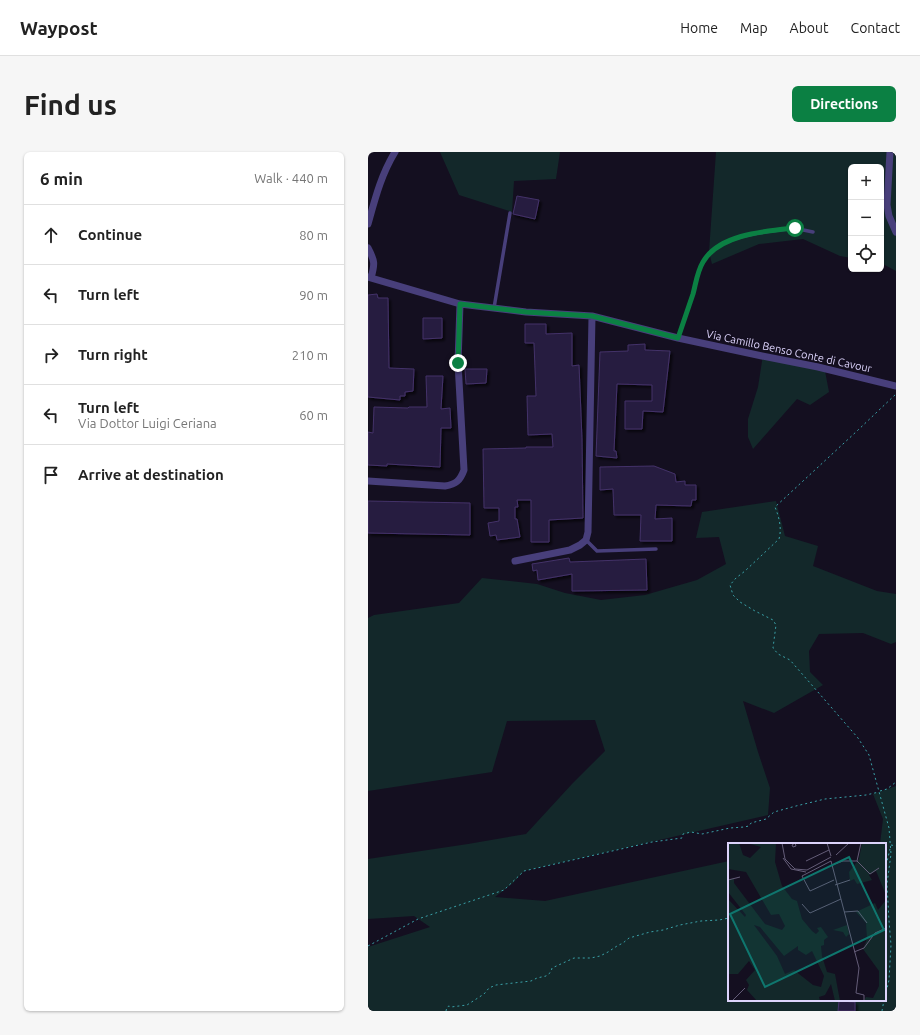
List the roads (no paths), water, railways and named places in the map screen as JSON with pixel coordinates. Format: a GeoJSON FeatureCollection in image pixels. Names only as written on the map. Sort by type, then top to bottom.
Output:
{"type":"FeatureCollection","features":[{"type":"Feature","properties":{"kind":"street"},"geometry":{"type":"LineString","coordinates":[[368,224],[382,176],[395,152]]}},
{"type":"Feature","properties":{"kind":"street"},"geometry":{"type":"LineString","coordinates":[[890,152],[887,205],[889,216],[896,232]]}},
{"type":"Feature","properties":{"kind":"street"},"geometry":{"type":"LineString","coordinates":[[368,248],[374,260],[373,271],[369,277]]}},
{"type":"Feature","properties":{"kind":"street","name":"Via Camillo Benso Conte di Cavour"},"geometry":{"type":"LineString","coordinates":[[369,277],[460,304],[526,312],[592,316],[678,338],[818,367],[896,386]]}},
{"type":"Feature","properties":{"kind":"street"},"geometry":{"type":"LineString","coordinates":[[368,481],[445,486],[458,482],[462,475],[464,470],[458,363],[460,304]]}},
{"type":"Feature","properties":{"kind":"street"},"geometry":{"type":"LineString","coordinates":[[515,561],[570,550],[586,540],[588,532],[592,316]]}},
{"type":"Feature","properties":{"kind":"lane"},"geometry":{"type":"LineString","coordinates":[[494,308],[510,213]]}},
{"type":"Feature","properties":{"kind":"lane"},"geometry":{"type":"LineString","coordinates":[[678,338],[687,314],[698,272],[704,260],[713,251],[722,244],[735,239],[765,232],[795,228],[813,232]]}},
{"type":"Feature","properties":{"kind":"lane"},"geometry":{"type":"LineString","coordinates":[[586,540],[597,551],[656,549]]}}]}
